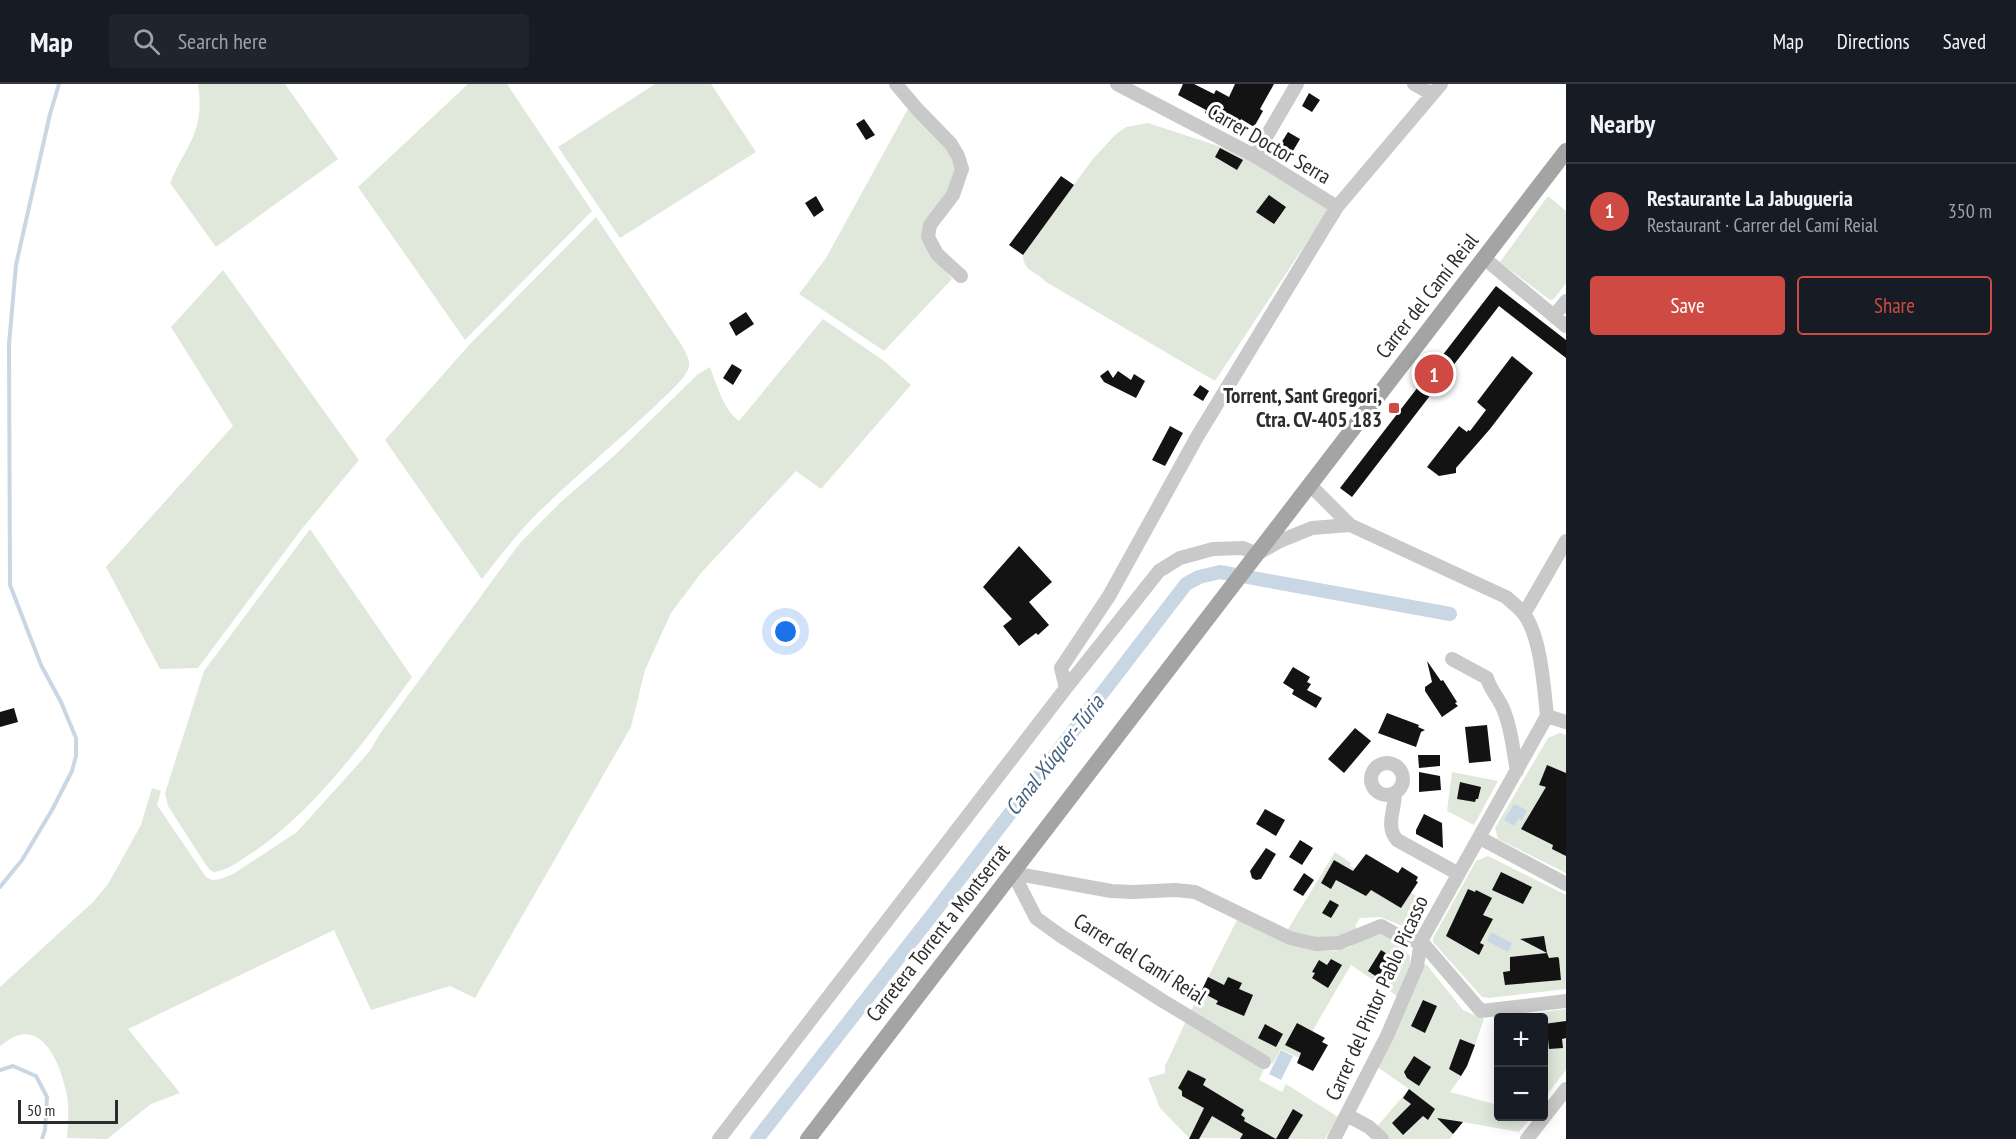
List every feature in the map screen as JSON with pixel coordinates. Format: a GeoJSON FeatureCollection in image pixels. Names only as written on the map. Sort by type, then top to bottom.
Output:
{"type":"FeatureCollection","features":[{"type":"Feature","properties":{"kind":"main road","name":"Carrer del Camí Reial"},"geometry":{"type":"LineString","coordinates":[[1255,556],[1566,151]]}},
{"type":"Feature","properties":{"kind":"main road","name":"Carretera Torrent a Montserrat"},"geometry":{"type":"LineString","coordinates":[[808,1139],[1255,556]]}},
{"type":"Feature","properties":{"kind":"street"},"geometry":{"type":"LineString","coordinates":[[896,84],[951,144],[958,156],[962,169],[953,195],[930,225],[928,237],[938,254],[961,276]]}},
{"type":"Feature","properties":{"kind":"street","name":"Carrer Doctor Serra"},"geometry":{"type":"LineString","coordinates":[[1117,84],[1255,156],[1337,207]]}},
{"type":"Feature","properties":{"kind":"street"},"geometry":{"type":"LineString","coordinates":[[1255,156],[1297,84]]}},
{"type":"Feature","properties":{"kind":"street"},"geometry":{"type":"LineString","coordinates":[[1066,688],[1061,668],[1109,596],[1197,437],[1337,207],[1436,89],[1414,84]]}},
{"type":"Feature","properties":{"kind":"street"},"geometry":{"type":"LineString","coordinates":[[1484,258],[1566,326]]}},
{"type":"Feature","properties":{"kind":"street"},"geometry":{"type":"LineString","coordinates":[[1554,316],[1566,301]]}},
{"type":"Feature","properties":{"kind":"street"},"geometry":{"type":"LineString","coordinates":[[1310,485],[1350,525],[1506,597],[1524,614],[1535,640],[1547,716],[1566,722]]}},
{"type":"Feature","properties":{"kind":"street"},"geometry":{"type":"LineString","coordinates":[[719,1139],[1143,589],[1169,563],[1196,553],[1228,548],[1243,548],[1255,556],[1280,541],[1312,528],[1350,525]]}},
{"type":"Feature","properties":{"kind":"street"},"geometry":{"type":"LineString","coordinates":[[1524,614],[1566,540]]}},
{"type":"Feature","properties":{"kind":"street"},"geometry":{"type":"LineString","coordinates":[[1452,658],[1487,678],[1504,710],[1510,729],[1517,771]]}},
{"type":"Feature","properties":{"kind":"street","name":"Carrer del Pintor Pablo Picasso"},"geometry":{"type":"LineString","coordinates":[[1334,1139],[1387,1036],[1417,966],[1421,941],[1547,716]]}},
{"type":"Feature","properties":{"kind":"street"},"geometry":{"type":"LineString","coordinates":[[1395,794],[1390,826],[1392,834],[1397,840],[1458,873]]}},
{"type":"Feature","properties":{"kind":"street"},"geometry":{"type":"LineString","coordinates":[[1480,838],[1566,884]]}},
{"type":"Feature","properties":{"kind":"street"},"geometry":{"type":"LineString","coordinates":[[1013,873],[1111,891],[1195,892],[1290,938],[1316,944],[1339,943],[1381,926],[1403,938],[1421,941],[1481,1011],[1566,1001]]}},
{"type":"Feature","properties":{"kind":"street","name":"Carrer del Camí Reial"},"geometry":{"type":"LineString","coordinates":[[1013,873],[1036,918],[1163,1001],[1264,1062]]}},
{"type":"Feature","properties":{"kind":"street"},"geometry":{"type":"LineString","coordinates":[[1527,1139],[1566,1089]]}},
{"type":"Feature","properties":{"kind":"street"},"geometry":{"type":"LineString","coordinates":[[1347,1115],[1369,1126],[1382,1139]]}},
{"type":"Feature","properties":{"kind":"shaded area"},"geometry":{"type":"Polygon","coordinates":[[[198,84],[285,84],[338,159],[216,247],[170,183],[197,126],[200,101],[198,84]]]}},
{"type":"Feature","properties":{"kind":"shaded area"},"geometry":{"type":"Polygon","coordinates":[[[468,84],[507,84],[592,211],[465,340],[358,187],[468,84]]]}},
{"type":"Feature","properties":{"kind":"shaded area"},"geometry":{"type":"Polygon","coordinates":[[[655,84],[711,84],[756,152],[620,238],[558,147],[655,84]]]}},
{"type":"Feature","properties":{"kind":"shaded area"},"geometry":{"type":"Polygon","coordinates":[[[909,107],[946,145],[956,162],[957,170],[953,182],[927,223],[937,260],[952,279],[884,351],[799,294],[826,258],[909,107]]]}},
{"type":"Feature","properties":{"kind":"shaded area"},"geometry":{"type":"Polygon","coordinates":[[[1148,123],[1252,157],[1330,207],[1215,381],[1046,282],[1025,265],[1023,255],[1092,160],[1115,135],[1126,127],[1148,123]]]}},
{"type":"Feature","properties":{"kind":"shaded area"},"geometry":{"type":"Polygon","coordinates":[[[1548,196],[1566,211],[1566,283],[1554,299],[1550,300],[1500,262],[1548,196]]]}},
{"type":"Feature","properties":{"kind":"shaded area"},"geometry":{"type":"Polygon","coordinates":[[[596,217],[681,344],[689,360],[689,367],[677,385],[536,514],[482,579],[385,440],[470,344],[596,217]]]}},
{"type":"Feature","properties":{"kind":"shaded area"},"geometry":{"type":"Polygon","coordinates":[[[223,270],[359,460],[301,530],[198,668],[160,669],[106,567],[233,426],[171,327],[223,270]]]}},
{"type":"Feature","properties":{"kind":"shaded area"},"geometry":{"type":"Polygon","coordinates":[[[823,319],[884,361],[911,385],[821,489],[796,471],[701,573],[671,613],[645,670],[631,727],[475,998],[450,986],[371,1010],[334,930],[128,1029],[180,1093],[151,1104],[107,1139],[67,1138],[67,1093],[50,1050],[35,1036],[26,1034],[14,1037],[0,1046],[0,987],[93,902],[108,884],[141,825],[152,788],[161,791],[157,805],[206,877],[212,880],[233,874],[297,832],[370,751],[379,735],[520,543],[562,501],[615,455],[698,374],[710,367],[725,403],[739,421],[823,319]]]}},
{"type":"Feature","properties":{"kind":"shaded area"},"geometry":{"type":"Polygon","coordinates":[[[310,529],[412,677],[357,750],[293,820],[270,840],[239,861],[228,868],[214,872],[204,862],[168,806],[165,793],[204,671],[310,529]]]}},
{"type":"Feature","properties":{"kind":"shaded area"},"geometry":{"type":"Polygon","coordinates":[[[1560,733],[1566,735],[1566,873],[1498,839],[1495,828],[1548,738],[1560,733]]]}},
{"type":"Feature","properties":{"kind":"shaded area"},"geometry":{"type":"Polygon","coordinates":[[[1452,772],[1498,781],[1474,825],[1447,811],[1452,772]]]}},
{"type":"Feature","properties":{"kind":"shaded area"},"geometry":{"type":"Polygon","coordinates":[[[1335,852],[1351,863],[1350,866],[1380,883],[1384,877],[1430,904],[1418,924],[1410,929],[1380,917],[1360,918],[1355,926],[1358,929],[1333,943],[1285,934],[1335,852]]]}},
{"type":"Feature","properties":{"kind":"shaded area"},"geometry":{"type":"Polygon","coordinates":[[[1488,856],[1566,895],[1566,989],[1482,997],[1433,942],[1433,938],[1476,861],[1488,856]]]}},
{"type":"Feature","properties":{"kind":"shaded area"},"geometry":{"type":"Polygon","coordinates":[[[1238,918],[1318,950],[1336,951],[1350,947],[1368,933],[1380,932],[1402,947],[1410,956],[1410,964],[1397,996],[1351,965],[1299,1058],[1281,1049],[1273,1064],[1189,1015],[1238,918]]]}},
{"type":"Feature","properties":{"kind":"shaded area"},"geometry":{"type":"Polygon","coordinates":[[[1423,964],[1427,965],[1463,1010],[1484,1019],[1467,1068],[1450,1092],[1494,1104],[1494,1121],[1528,1121],[1519,1132],[1463,1122],[1450,1139],[1386,1139],[1375,1129],[1409,1089],[1376,1066],[1423,964]]]}},
{"type":"Feature","properties":{"kind":"shaded area"},"geometry":{"type":"Polygon","coordinates":[[[1566,1009],[1566,1070],[1548,1093],[1548,1013],[1535,1013],[1566,1009]]]}},
{"type":"Feature","properties":{"kind":"shaded area"},"geometry":{"type":"Polygon","coordinates":[[[1186,1021],[1265,1067],[1259,1080],[1282,1092],[1286,1084],[1338,1117],[1325,1139],[1189,1138],[1160,1108],[1148,1078],[1165,1073],[1165,1066],[1186,1021]]]}},
{"type":"Feature","properties":{"kind":"water"},"geometry":{"type":"Polygon","coordinates":[[[1514,804],[1527,810],[1522,820],[1518,819],[1514,826],[1504,820],[1514,804]]]}},
{"type":"Feature","properties":{"kind":"water"},"geometry":{"type":"Polygon","coordinates":[[[1491,932],[1512,943],[1508,952],[1487,941],[1491,932]]]}},
{"type":"Feature","properties":{"kind":"water"},"geometry":{"type":"Polygon","coordinates":[[[1281,1050],[1293,1056],[1281,1080],[1269,1074],[1281,1050]]]}},
{"type":"Feature","properties":{"kind":"building"},"geometry":{"type":"Polygon","coordinates":[[[1183,84],[1194,84],[1214,94],[1216,90],[1229,97],[1235,84],[1274,84],[1260,109],[1263,111],[1254,127],[1241,119],[1237,128],[1205,113],[1206,110],[1178,95],[1183,84]]]}},
{"type":"Feature","properties":{"kind":"building"},"geometry":{"type":"Polygon","coordinates":[[[1309,93],[1320,100],[1312,112],[1302,106],[1309,93]]]}},
{"type":"Feature","properties":{"kind":"building"},"geometry":{"type":"Polygon","coordinates":[[[864,119],[875,135],[866,140],[856,124],[864,119]]]}},
{"type":"Feature","properties":{"kind":"building"},"geometry":{"type":"Polygon","coordinates":[[[1288,132],[1300,139],[1290,156],[1278,148],[1288,132]]]}},
{"type":"Feature","properties":{"kind":"building"},"geometry":{"type":"Polygon","coordinates":[[[1220,148],[1243,160],[1237,170],[1215,157],[1220,148]]]}},
{"type":"Feature","properties":{"kind":"building"},"geometry":{"type":"Polygon","coordinates":[[[1061,176],[1074,185],[1023,255],[1009,245],[1061,176]]]}},
{"type":"Feature","properties":{"kind":"building"},"geometry":{"type":"Polygon","coordinates":[[[1269,195],[1286,207],[1274,224],[1256,212],[1269,195]]]}},
{"type":"Feature","properties":{"kind":"building"},"geometry":{"type":"Polygon","coordinates":[[[816,196],[824,210],[814,217],[805,203],[816,196]]]}},
{"type":"Feature","properties":{"kind":"building"},"geometry":{"type":"Polygon","coordinates":[[[1496,286],[1566,340],[1566,358],[1499,306],[1352,497],[1340,488],[1496,286]]]}},
{"type":"Feature","properties":{"kind":"building"},"geometry":{"type":"Polygon","coordinates":[[[746,312],[754,324],[736,336],[729,323],[746,312]]]}},
{"type":"Feature","properties":{"kind":"building"},"geometry":{"type":"Polygon","coordinates":[[[1512,356],[1533,373],[1490,429],[1456,468],[1456,473],[1439,476],[1427,467],[1459,426],[1467,432],[1470,431],[1486,410],[1477,402],[1512,356]]]}},
{"type":"Feature","properties":{"kind":"building"},"geometry":{"type":"Polygon","coordinates":[[[732,364],[742,370],[733,385],[723,378],[732,364]]]}},
{"type":"Feature","properties":{"kind":"building"},"geometry":{"type":"Polygon","coordinates":[[[1108,370],[1113,378],[1118,371],[1131,380],[1134,374],[1145,381],[1136,398],[1104,382],[1100,376],[1108,370]]]}},
{"type":"Feature","properties":{"kind":"building"},"geometry":{"type":"Polygon","coordinates":[[[1200,385],[1209,391],[1203,401],[1193,395],[1200,385]]]}},
{"type":"Feature","properties":{"kind":"building"},"geometry":{"type":"Polygon","coordinates":[[[1170,426],[1183,433],[1165,466],[1152,460],[1170,426]]]}},
{"type":"Feature","properties":{"kind":"building"},"geometry":{"type":"Polygon","coordinates":[[[1019,546],[1052,582],[1029,602],[1049,625],[1038,635],[1036,633],[1019,646],[1003,626],[1012,619],[983,587],[1019,546]]]}},
{"type":"Feature","properties":{"kind":"building"},"geometry":{"type":"Polygon","coordinates":[[[1427,661],[1457,702],[1455,703],[1458,706],[1442,717],[1425,691],[1425,687],[1432,682],[1427,661]]]}},
{"type":"Feature","properties":{"kind":"building"},"geometry":{"type":"Polygon","coordinates":[[[1293,667],[1310,677],[1307,682],[1311,684],[1307,690],[1322,698],[1316,708],[1292,694],[1294,690],[1283,683],[1293,667]]]}},
{"type":"Feature","properties":{"kind":"building"},"geometry":{"type":"Polygon","coordinates":[[[14,708],[18,722],[0,727],[0,712],[14,708]]]}},
{"type":"Feature","properties":{"kind":"building"},"geometry":{"type":"Polygon","coordinates":[[[1387,713],[1419,725],[1418,727],[1425,730],[1421,732],[1416,747],[1378,733],[1387,713]]]}},
{"type":"Feature","properties":{"kind":"building"},"geometry":{"type":"Polygon","coordinates":[[[1487,725],[1491,761],[1469,763],[1465,727],[1487,725]]]}},
{"type":"Feature","properties":{"kind":"building"},"geometry":{"type":"Polygon","coordinates":[[[1355,728],[1371,741],[1344,773],[1328,759],[1355,728]]]}},
{"type":"Feature","properties":{"kind":"building"},"geometry":{"type":"Polygon","coordinates":[[[1418,755],[1440,755],[1440,766],[1419,768],[1418,755]]]}},
{"type":"Feature","properties":{"kind":"building"},"geometry":{"type":"Polygon","coordinates":[[[1547,765],[1566,773],[1566,856],[1552,849],[1553,845],[1521,829],[1546,787],[1539,785],[1547,765]]]}},
{"type":"Feature","properties":{"kind":"building"},"geometry":{"type":"Polygon","coordinates":[[[1419,772],[1440,776],[1441,790],[1419,792],[1419,772]]]}},
{"type":"Feature","properties":{"kind":"building"},"geometry":{"type":"Polygon","coordinates":[[[1460,782],[1481,787],[1475,802],[1457,799],[1460,782]]]}},
{"type":"Feature","properties":{"kind":"building"},"geometry":{"type":"Polygon","coordinates":[[[1265,809],[1285,820],[1276,836],[1256,824],[1265,809]]]}},
{"type":"Feature","properties":{"kind":"building"},"geometry":{"type":"Polygon","coordinates":[[[1424,814],[1442,823],[1443,848],[1416,834],[1424,814]]]}},
{"type":"Feature","properties":{"kind":"building"},"geometry":{"type":"Polygon","coordinates":[[[1300,840],[1313,848],[1302,865],[1289,857],[1300,840]]]}},
{"type":"Feature","properties":{"kind":"building"},"geometry":{"type":"Polygon","coordinates":[[[1266,848],[1276,854],[1261,879],[1256,880],[1252,878],[1250,871],[1266,848]]]}},
{"type":"Feature","properties":{"kind":"building"},"geometry":{"type":"Polygon","coordinates":[[[1366,854],[1398,873],[1402,867],[1418,877],[1416,881],[1418,882],[1401,908],[1371,890],[1366,896],[1336,880],[1331,889],[1321,883],[1334,860],[1353,871],[1366,854]]]}},
{"type":"Feature","properties":{"kind":"building"},"geometry":{"type":"Polygon","coordinates":[[[1501,872],[1532,887],[1523,904],[1492,890],[1501,872]]]}},
{"type":"Feature","properties":{"kind":"building"},"geometry":{"type":"Polygon","coordinates":[[[1304,873],[1314,880],[1303,896],[1293,890],[1304,873]]]}},
{"type":"Feature","properties":{"kind":"building"},"geometry":{"type":"Polygon","coordinates":[[[1468,889],[1475,892],[1476,890],[1492,898],[1483,915],[1493,919],[1480,943],[1484,945],[1479,955],[1446,936],[1468,889]]]}},
{"type":"Feature","properties":{"kind":"building"},"geometry":{"type":"Polygon","coordinates":[[[1330,900],[1339,905],[1331,918],[1322,913],[1330,900]]]}},
{"type":"Feature","properties":{"kind":"building"},"geometry":{"type":"Polygon","coordinates":[[[1544,936],[1547,953],[1520,939],[1544,936]]]}},
{"type":"Feature","properties":{"kind":"building"},"geometry":{"type":"Polygon","coordinates":[[[1381,950],[1395,959],[1380,979],[1368,971],[1381,950]]]}},
{"type":"Feature","properties":{"kind":"building"},"geometry":{"type":"Polygon","coordinates":[[[1547,953],[1549,958],[1558,957],[1561,980],[1505,985],[1503,972],[1510,971],[1510,957],[1547,953]]]}},
{"type":"Feature","properties":{"kind":"building"},"geometry":{"type":"Polygon","coordinates":[[[1331,959],[1342,965],[1328,988],[1312,978],[1315,973],[1312,972],[1319,960],[1327,965],[1331,959]]]}},
{"type":"Feature","properties":{"kind":"building"},"geometry":{"type":"Polygon","coordinates":[[[1208,977],[1224,985],[1228,977],[1242,983],[1239,989],[1253,995],[1244,1016],[1216,1004],[1218,1001],[1201,992],[1208,977]]]}},
{"type":"Feature","properties":{"kind":"building"},"geometry":{"type":"Polygon","coordinates":[[[1423,1000],[1437,1006],[1425,1033],[1411,1026],[1423,1000]]]}},
{"type":"Feature","properties":{"kind":"building"},"geometry":{"type":"Polygon","coordinates":[[[1566,1021],[1566,1038],[1562,1039],[1563,1048],[1549,1049],[1548,1023],[1566,1021]]]}},
{"type":"Feature","properties":{"kind":"building"},"geometry":{"type":"Polygon","coordinates":[[[1297,1023],[1325,1038],[1322,1042],[1328,1045],[1313,1071],[1297,1063],[1301,1053],[1285,1045],[1297,1023]]]}},
{"type":"Feature","properties":{"kind":"building"},"geometry":{"type":"Polygon","coordinates":[[[1265,1024],[1283,1034],[1276,1047],[1258,1038],[1265,1024]]]}},
{"type":"Feature","properties":{"kind":"building"},"geometry":{"type":"Polygon","coordinates":[[[1460,1039],[1475,1045],[1461,1076],[1449,1069],[1460,1039]]]}},
{"type":"Feature","properties":{"kind":"building"},"geometry":{"type":"Polygon","coordinates":[[[1414,1056],[1431,1067],[1419,1086],[1407,1078],[1404,1072],[1414,1056]]]}},
{"type":"Feature","properties":{"kind":"building"},"geometry":{"type":"Polygon","coordinates":[[[1188,1070],[1206,1079],[1203,1085],[1244,1110],[1241,1115],[1245,1118],[1244,1121],[1276,1139],[1240,1139],[1243,1134],[1212,1116],[1199,1139],[1189,1139],[1204,1108],[1182,1096],[1182,1091],[1178,1088],[1188,1070]]]}},
{"type":"Feature","properties":{"kind":"building"},"geometry":{"type":"Polygon","coordinates":[[[1409,1089],[1435,1109],[1428,1120],[1423,1116],[1403,1135],[1392,1123],[1411,1104],[1403,1098],[1409,1089]]]}},
{"type":"Feature","properties":{"kind":"building"},"geometry":{"type":"Polygon","coordinates":[[[1293,1109],[1303,1115],[1288,1139],[1276,1139],[1293,1109]]]}},
{"type":"Feature","properties":{"kind":"building"},"geometry":{"type":"Polygon","coordinates":[[[1437,1118],[1463,1122],[1453,1134],[1437,1118]]]}},
{"type":"Feature","properties":{"kind":"waterway"},"geometry":{"type":"LineString","coordinates":[[0,887],[22,860],[52,810],[72,771],[76,756],[76,738],[61,702],[41,665],[10,585],[9,344],[16,265],[50,114],[59,84]]}},
{"type":"Feature","properties":{"kind":"waterway","name":"Canal Xúquer-Túria"},"geometry":{"type":"LineString","coordinates":[[757,1139],[1186,584],[1199,577],[1220,572],[1450,614]]}},
{"type":"Feature","properties":{"kind":"waterway"},"geometry":{"type":"LineString","coordinates":[[0,1070],[13,1066],[36,1076],[47,1097],[45,1130],[42,1139]]}},
{"type":"Feature","properties":{"kind":"place","name":"Restaurante La Jabugueria"},"geometry":{"type":"Point","coordinates":[1434,374]}},
{"type":"Feature","properties":{"kind":"place","name":"Torrent, Sant Gregori, Ctra. CV-405 183"},"geometry":{"type":"Point","coordinates":[1394,408]}}]}
